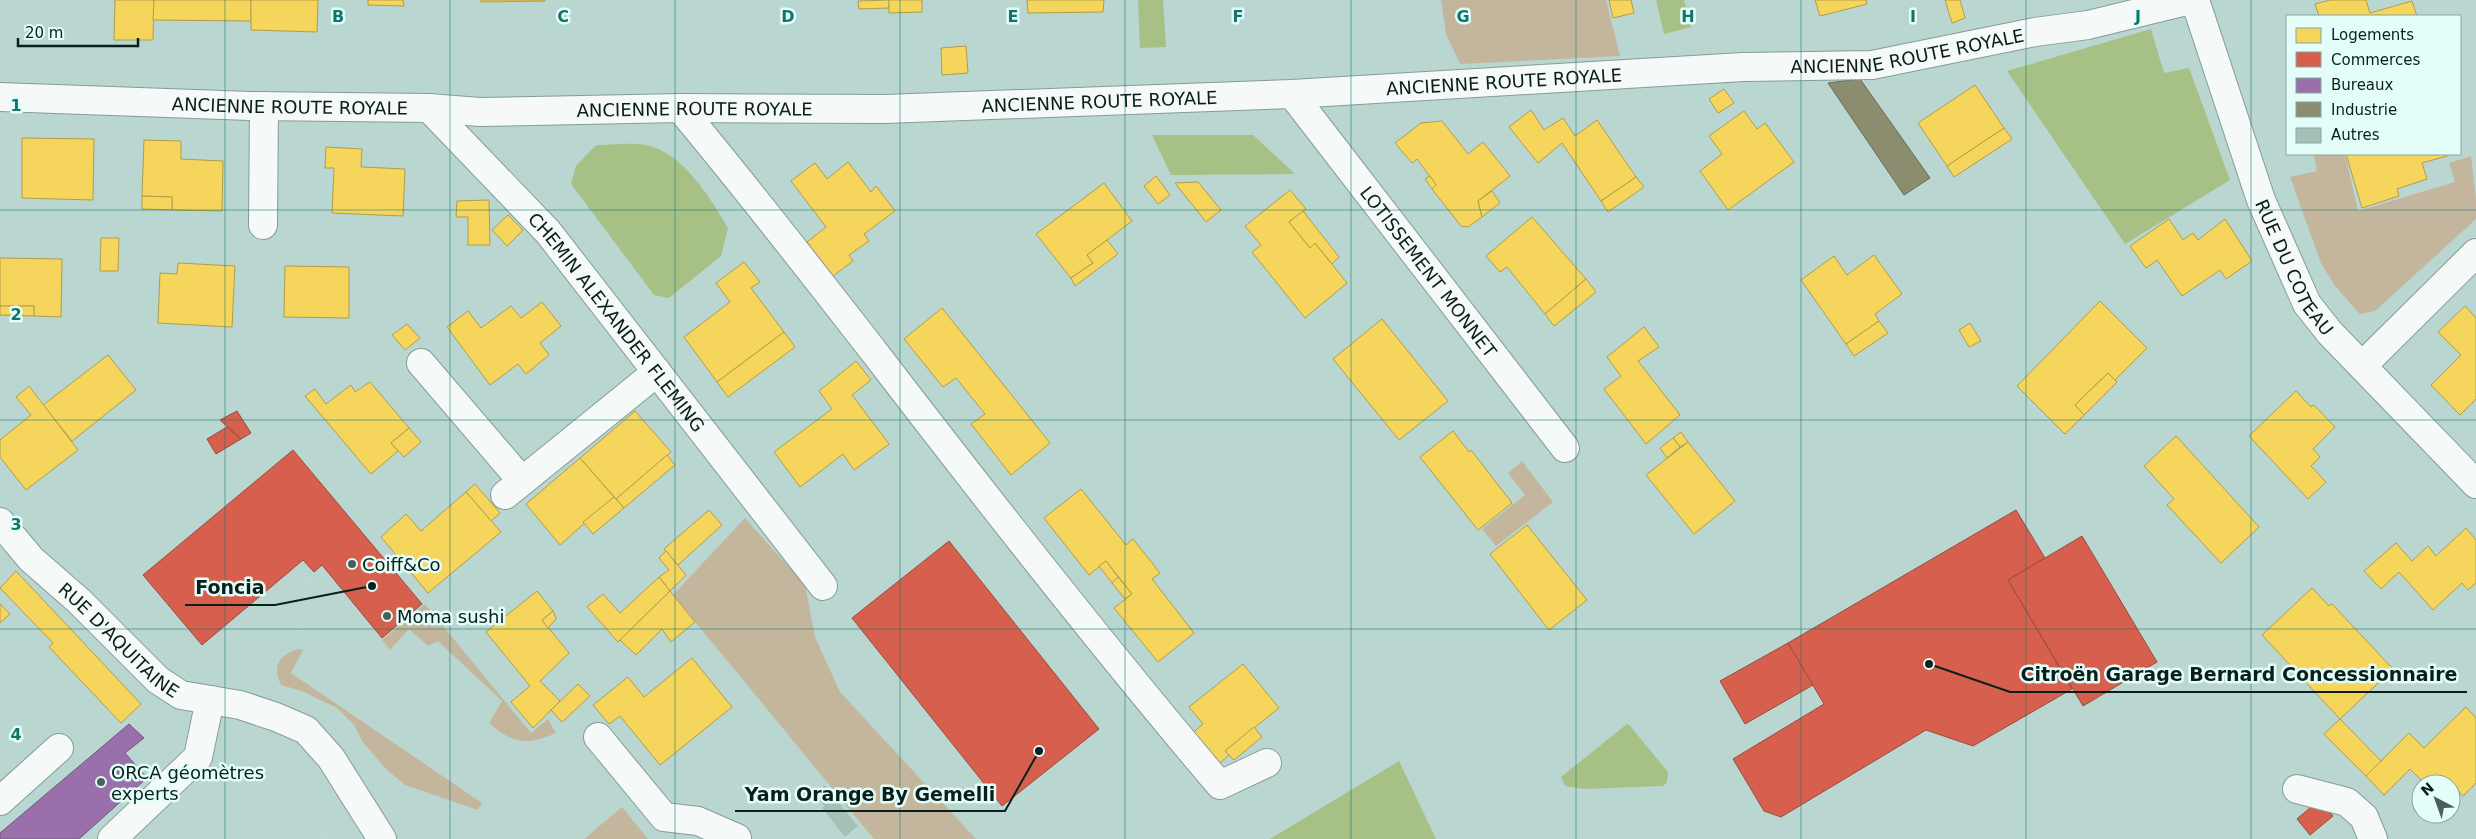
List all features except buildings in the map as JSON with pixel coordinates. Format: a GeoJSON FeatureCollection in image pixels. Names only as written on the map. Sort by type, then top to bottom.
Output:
{"type":"FeatureCollection","features":[{"type":"Feature","properties":{"kind":"street","name":"ANCIENNE ROUTE ROYALE"},"geometry":{"type":"LineString","coordinates":[[0,98],[264,106],[429,108],[480,112],[680,108],[885,110],[1292,94],[1743,67],[1872,65],[2035,32],[2088,25],[2191,0]]}},
{"type":"Feature","properties":{"kind":"street","name":"RUE DU COTEAU"},"geometry":{"type":"LineString","coordinates":[[2195,0],[2261,200],[2307,304],[2330,333],[2476,484]]}},
{"type":"Feature","properties":{"kind":"street","name":"LOTISSEMENT MONNET"},"geometry":{"type":"LineString","coordinates":[[1292,94],[1565,448]]}},
{"type":"Feature","properties":{"kind":"street"},"geometry":{"type":"LineString","coordinates":[[263,225],[264,106]]}},
{"type":"Feature","properties":{"kind":"street","name":"CHEMIN ALEXANDER FLEMING"},"geometry":{"type":"LineString","coordinates":[[429,108],[548,232],[823,586]]}},
{"type":"Feature","properties":{"kind":"street"},"geometry":{"type":"LineString","coordinates":[[680,108],[743,183],[946,445],[1169,726],[1220,785],[1268,763]]}},
{"type":"Feature","properties":{"kind":"street"},"geometry":{"type":"LineString","coordinates":[[2362,366],[2476,253]]}},
{"type":"Feature","properties":{"kind":"street"},"geometry":{"type":"LineString","coordinates":[[421,363],[514,488],[657,372]]}},
{"type":"Feature","properties":{"kind":"street","name":"RUE D'AQUITAINE"},"geometry":{"type":"LineString","coordinates":[[0,522],[31,559],[79,601],[158,680],[181,695],[240,706],[276,717],[306,730],[331,758],[382,839]]}},
{"type":"Feature","properties":{"kind":"street"},"geometry":{"type":"LineString","coordinates":[[112,839],[198,757],[210,700]]}},
{"type":"Feature","properties":{"kind":"street"},"geometry":{"type":"LineString","coordinates":[[598,737],[664,817],[698,820],[737,838]]}},
{"type":"Feature","properties":{"kind":"street"},"geometry":{"type":"LineString","coordinates":[[0,802],[59,748]]}},
{"type":"Feature","properties":{"kind":"street"},"geometry":{"type":"LineString","coordinates":[[2297,789],[2347,802],[2364,817],[2373,839]]}},
{"type":"Feature","properties":{"kind":"path"},"geometry":{"type":"LineString","coordinates":[[209,650],[301,574],[309,583]]}},
{"type":"Feature","properties":{"kind":"path"},"geometry":{"type":"LineString","coordinates":[[297,631],[309,583],[322,574],[384,648],[364,672]]}},
{"type":"Feature","properties":{"kind":"shaded area"},"geometry":{"type":"Polygon","coordinates":[[[1138,0],[1163,0],[1166,47],[1140,48],[1138,0]]]}},
{"type":"Feature","properties":{"kind":"shaded area"},"geometry":{"type":"Polygon","coordinates":[[[1441,0],[1606,0],[1620,56],[1460,64],[1446,34],[1441,0]]]}},
{"type":"Feature","properties":{"kind":"shaded area"},"geometry":{"type":"Polygon","coordinates":[[[1656,0],[1684,0],[1691,27],[1664,34],[1656,0]]]}},
{"type":"Feature","properties":{"kind":"shaded area"},"geometry":{"type":"Polygon","coordinates":[[[2151,29],[2164,73],[2189,68],[2230,180],[2125,244],[2007,71],[2151,29]]]}},
{"type":"Feature","properties":{"kind":"shaded area"},"geometry":{"type":"Polygon","coordinates":[[[1152,135],[1253,135],[1295,174],[1171,175],[1152,135]]]}},
{"type":"Feature","properties":{"kind":"shaded area"},"geometry":{"type":"Polygon","coordinates":[[[640,144],[659,149],[672,157],[683,166],[704,190],[728,228],[721,256],[669,298],[654,295],[571,184],[576,166],[596,145],[640,144]]]}},
{"type":"Feature","properties":{"kind":"shaded area"},"geometry":{"type":"Polygon","coordinates":[[[2345,155],[2358,211],[2455,182],[2449,163],[2471,156],[2476,198],[2476,219],[2375,311],[2360,314],[2335,286],[2321,263],[2290,177],[2317,171],[2314,156],[2345,155]]]}},
{"type":"Feature","properties":{"kind":"shaded area"},"geometry":{"type":"Polygon","coordinates":[[[1522,461],[1553,502],[1496,546],[1482,529],[1525,495],[1508,473],[1522,461]]]}},
{"type":"Feature","properties":{"kind":"shaded area"},"geometry":{"type":"Polygon","coordinates":[[[745,518],[805,585],[815,637],[840,692],[976,839],[874,839],[673,595],[745,518]]]}},
{"type":"Feature","properties":{"kind":"shaded area"},"geometry":{"type":"Polygon","coordinates":[[[425,604],[531,733],[548,719],[556,733],[537,740],[521,741],[513,739],[489,723],[502,701],[438,641],[428,646],[409,629],[390,650],[382,640],[425,604]]]}},
{"type":"Feature","properties":{"kind":"shaded area"},"geometry":{"type":"Polygon","coordinates":[[[298,649],[303,650],[291,673],[482,803],[478,810],[405,785],[387,770],[362,741],[355,726],[337,708],[302,691],[281,685],[277,672],[279,662],[281,658],[298,649]]]}},
{"type":"Feature","properties":{"kind":"shaded area"},"geometry":{"type":"Polygon","coordinates":[[[1627,724],[1668,772],[1667,782],[1663,786],[1584,789],[1565,786],[1561,777],[1627,724]]]}},
{"type":"Feature","properties":{"kind":"shaded area"},"geometry":{"type":"Polygon","coordinates":[[[1399,761],[1436,839],[1270,839],[1399,761]]]}},
{"type":"Feature","properties":{"kind":"shaded area"},"geometry":{"type":"Polygon","coordinates":[[[622,807],[648,839],[584,839],[622,807]]]}},
{"type":"Feature","properties":{"kind":"place","name":"Coiff&Co"},"geometry":{"type":"Point","coordinates":[352,564]}},
{"type":"Feature","properties":{"kind":"place","name":"Foncia"},"geometry":{"type":"Point","coordinates":[372,586]}},
{"type":"Feature","properties":{"kind":"place","name":"Moma sushi"},"geometry":{"type":"Point","coordinates":[387,616]}},
{"type":"Feature","properties":{"kind":"place","name":"Citroën Garage Bernard Concessionnaire"},"geometry":{"type":"Point","coordinates":[1929,664]}},
{"type":"Feature","properties":{"kind":"place","name":"Yam Orange By Gemelli"},"geometry":{"type":"Point","coordinates":[1039,751]}},
{"type":"Feature","properties":{"kind":"place","name":"ORCA géomètres experts"},"geometry":{"type":"Point","coordinates":[101,782]}}]}
